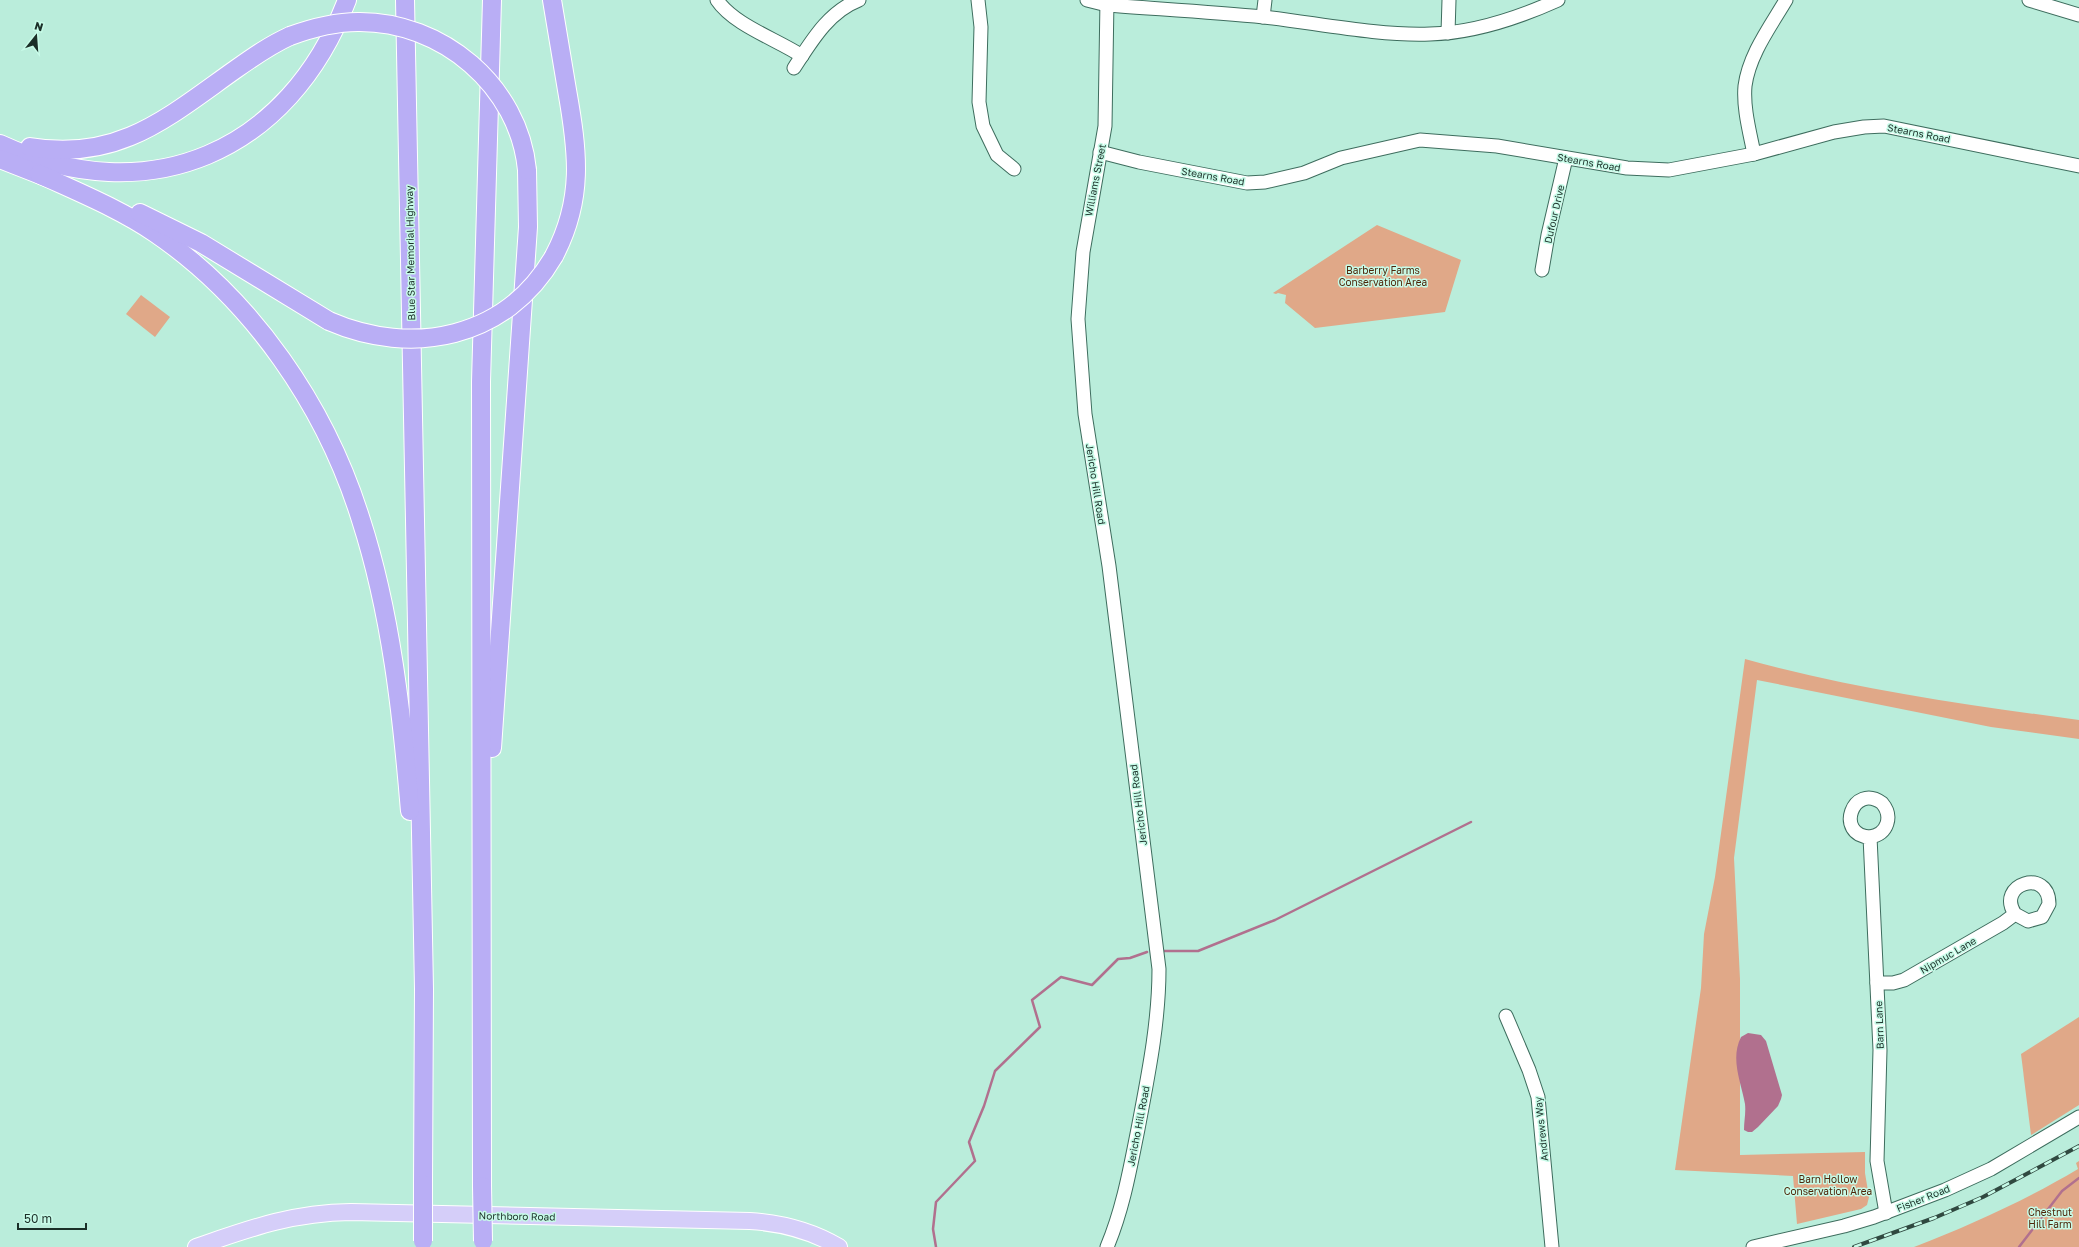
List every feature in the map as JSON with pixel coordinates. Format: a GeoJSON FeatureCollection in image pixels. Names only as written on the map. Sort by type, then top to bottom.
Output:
{"type":"FeatureCollection","features":[{"type":"Feature","properties":{"kind":"highway"},"geometry":{"type":"LineString","coordinates":[[0,144],[55,164],[104,172],[154,170],[204,156],[227,146],[254,129],[293,94],[322,53],[347,0]]}},
{"type":"Feature","properties":{"kind":"highway","name":"Blue Star Memorial Highway"},"geometry":{"type":"LineString","coordinates":[[405,0],[416,505],[424,989]]}},
{"type":"Feature","properties":{"kind":"highway"},"geometry":{"type":"LineString","coordinates":[[483,1244],[481,480],[482,349],[492,0]]}},
{"type":"Feature","properties":{"kind":"highway"},"geometry":{"type":"LineString","coordinates":[[0,159],[138,212],[176,230],[213,250],[329,320],[364,333],[396,338],[429,338],[460,332],[490,320],[513,304],[535,284],[554,256],[570,217],[575,197],[577,172],[575,136],[552,0]]}},
{"type":"Feature","properties":{"kind":"highway"},"geometry":{"type":"LineString","coordinates":[[0,139],[30,147],[57,151],[91,148],[120,141],[159,122],[255,56],[290,36],[326,25],[367,22],[410,30],[445,44],[473,65],[502,99],[511,113],[519,134],[527,170],[528,231],[482,900]]}},
{"type":"Feature","properties":{"kind":"highway"},"geometry":{"type":"LineString","coordinates":[[39,174],[102,203],[144,226],[171,245],[211,278],[242,310],[278,355],[303,393],[331,444],[352,492],[365,532],[379,588],[390,650],[406,768],[424,989],[423,1244]]}},
{"type":"Feature","properties":{"kind":"main road","name":"Northboro Road"},"geometry":{"type":"LineString","coordinates":[[196,1247],[285,1218],[322,1213],[350,1212],[750,1221],[790,1227],[818,1237],[839,1247]]}},
{"type":"Feature","properties":{"kind":"street"},"geometry":{"type":"LineString","coordinates":[[717,0],[723,9],[738,20],[802,56]]}},
{"type":"Feature","properties":{"kind":"street"},"geometry":{"type":"LineString","coordinates":[[794,68],[828,20],[840,10],[859,0]]}},
{"type":"Feature","properties":{"kind":"street"},"geometry":{"type":"LineString","coordinates":[[978,0],[981,34],[979,102],[983,126],[997,155],[1014,169]]}},
{"type":"Feature","properties":{"kind":"street"},"geometry":{"type":"LineString","coordinates":[[1087,0],[1263,17],[1372,30],[1429,34],[1485,26],[1514,18],[1558,0]]}},
{"type":"Feature","properties":{"kind":"street"},"geometry":{"type":"LineString","coordinates":[[1263,17],[1265,0]]}},
{"type":"Feature","properties":{"kind":"street"},"geometry":{"type":"LineString","coordinates":[[1448,32],[1449,0]]}},
{"type":"Feature","properties":{"kind":"street"},"geometry":{"type":"LineString","coordinates":[[1754,154],[1746,106],[1745,87],[1749,68],[1756,51],[1786,0]]}},
{"type":"Feature","properties":{"kind":"street"},"geometry":{"type":"LineString","coordinates":[[2029,0],[2079,15]]}},
{"type":"Feature","properties":{"kind":"street","name":"Williams Street"},"geometry":{"type":"LineString","coordinates":[[1080,360],[1078,319],[1079,283],[1088,218],[1100,152],[1106,102],[1107,3]]}},
{"type":"Feature","properties":{"kind":"street","name":"Stearns Road"},"geometry":{"type":"LineString","coordinates":[[1100,152],[1139,162],[1247,183],[1265,182],[1304,173],[1341,158],[1420,140],[1498,146],[1627,168],[1669,170],[1754,154],[1834,132],[1864,126],[1884,126],[2079,166]]}},
{"type":"Feature","properties":{"kind":"street","name":"Dufour Drive"},"geometry":{"type":"LineString","coordinates":[[1542,270],[1548,235],[1566,158]]}},
{"type":"Feature","properties":{"kind":"street","name":"Jericho Hill Road"},"geometry":{"type":"LineString","coordinates":[[1080,360],[1085,414],[1109,566],[1159,969],[1159,996],[1147,1081],[1120,1211],[1107,1247]]}},
{"type":"Feature","properties":{"kind":"street","name":"Barn Lane"},"geometry":{"type":"LineString","coordinates":[[1870,837],[1880,1057],[1877,1161],[1886,1212]]}},
{"type":"Feature","properties":{"kind":"street","name":"Nipmuc Lane"},"geometry":{"type":"LineString","coordinates":[[1877,983],[1893,983],[1906,979],[1997,927],[2015,914]]}},
{"type":"Feature","properties":{"kind":"street","name":"Andrews Way"},"geometry":{"type":"LineString","coordinates":[[1506,1016],[1529,1070],[1538,1097],[1552,1247]]}},
{"type":"Feature","properties":{"kind":"street","name":"Fisher Road"},"geometry":{"type":"LineString","coordinates":[[1753,1247],[1844,1226],[1945,1190],[1991,1169],[2079,1117]]}},
{"type":"Feature","properties":{"kind":"green space","name":"Barberry Farms Conservation Area"},"geometry":{"type":"Polygon","coordinates":[[[1377,225],[1461,260],[1445,312],[1315,328],[1285,303],[1286,295],[1273,293],[1377,225]]]}},
{"type":"Feature","properties":{"kind":"green space"},"geometry":{"type":"Polygon","coordinates":[[[141,295],[170,317],[155,337],[126,314],[141,295]]]}},
{"type":"Feature","properties":{"kind":"green space","name":"Barn Hollow Conservation Area"},"geometry":{"type":"Polygon","coordinates":[[[1745,659],[1786,670],[1869,688],[2079,720],[2079,739],[1991,727],[1757,680],[1734,858],[1740,979],[1740,1155],[1865,1152],[1865,1173],[1869,1197],[1867,1205],[1861,1209],[1797,1224],[1793,1176],[1675,1170],[1701,988],[1704,934],[1715,877],[1745,659]]]}},
{"type":"Feature","properties":{"kind":"green space"},"geometry":{"type":"Polygon","coordinates":[[[2079,1017],[2079,1105],[2031,1135],[2021,1054],[2079,1017]]]}},
{"type":"Feature","properties":{"kind":"green space","name":"Chestnut Hill Farm"},"geometry":{"type":"Polygon","coordinates":[[[2079,1161],[2079,1247],[1914,1247],[2018,1202],[2078,1169],[2076,1163],[2079,1161]]]}},
{"type":"Feature","properties":{"kind":"shaded area"},"geometry":{"type":"Polygon","coordinates":[[[1748,1033],[1761,1035],[1766,1041],[1782,1095],[1778,1106],[1752,1132],[1744,1130],[1745,1104],[1736,1062],[1736,1054],[1741,1037],[1748,1033]]]}},
{"type":"Feature","properties":{"kind":"waterway"},"geometry":{"type":"LineString","coordinates":[[1164,951],[1198,951],[1275,920],[1471,822]]}},
{"type":"Feature","properties":{"kind":"waterway"},"geometry":{"type":"LineString","coordinates":[[936,1247],[933,1229],[936,1202],[975,1161],[969,1142],[984,1106],[995,1071],[1040,1027],[1032,1000],[1061,977],[1092,985],[1118,959],[1130,958],[1147,952]]}},
{"type":"Feature","properties":{"kind":"waterway"},"geometry":{"type":"LineString","coordinates":[[2019,1247],[2062,1191],[2079,1178]]}},
{"type":"Feature","properties":{"kind":"railway"},"geometry":{"type":"LineString","coordinates":[[1854,1247],[1934,1218],[1983,1197],[2079,1146]]}}]}
